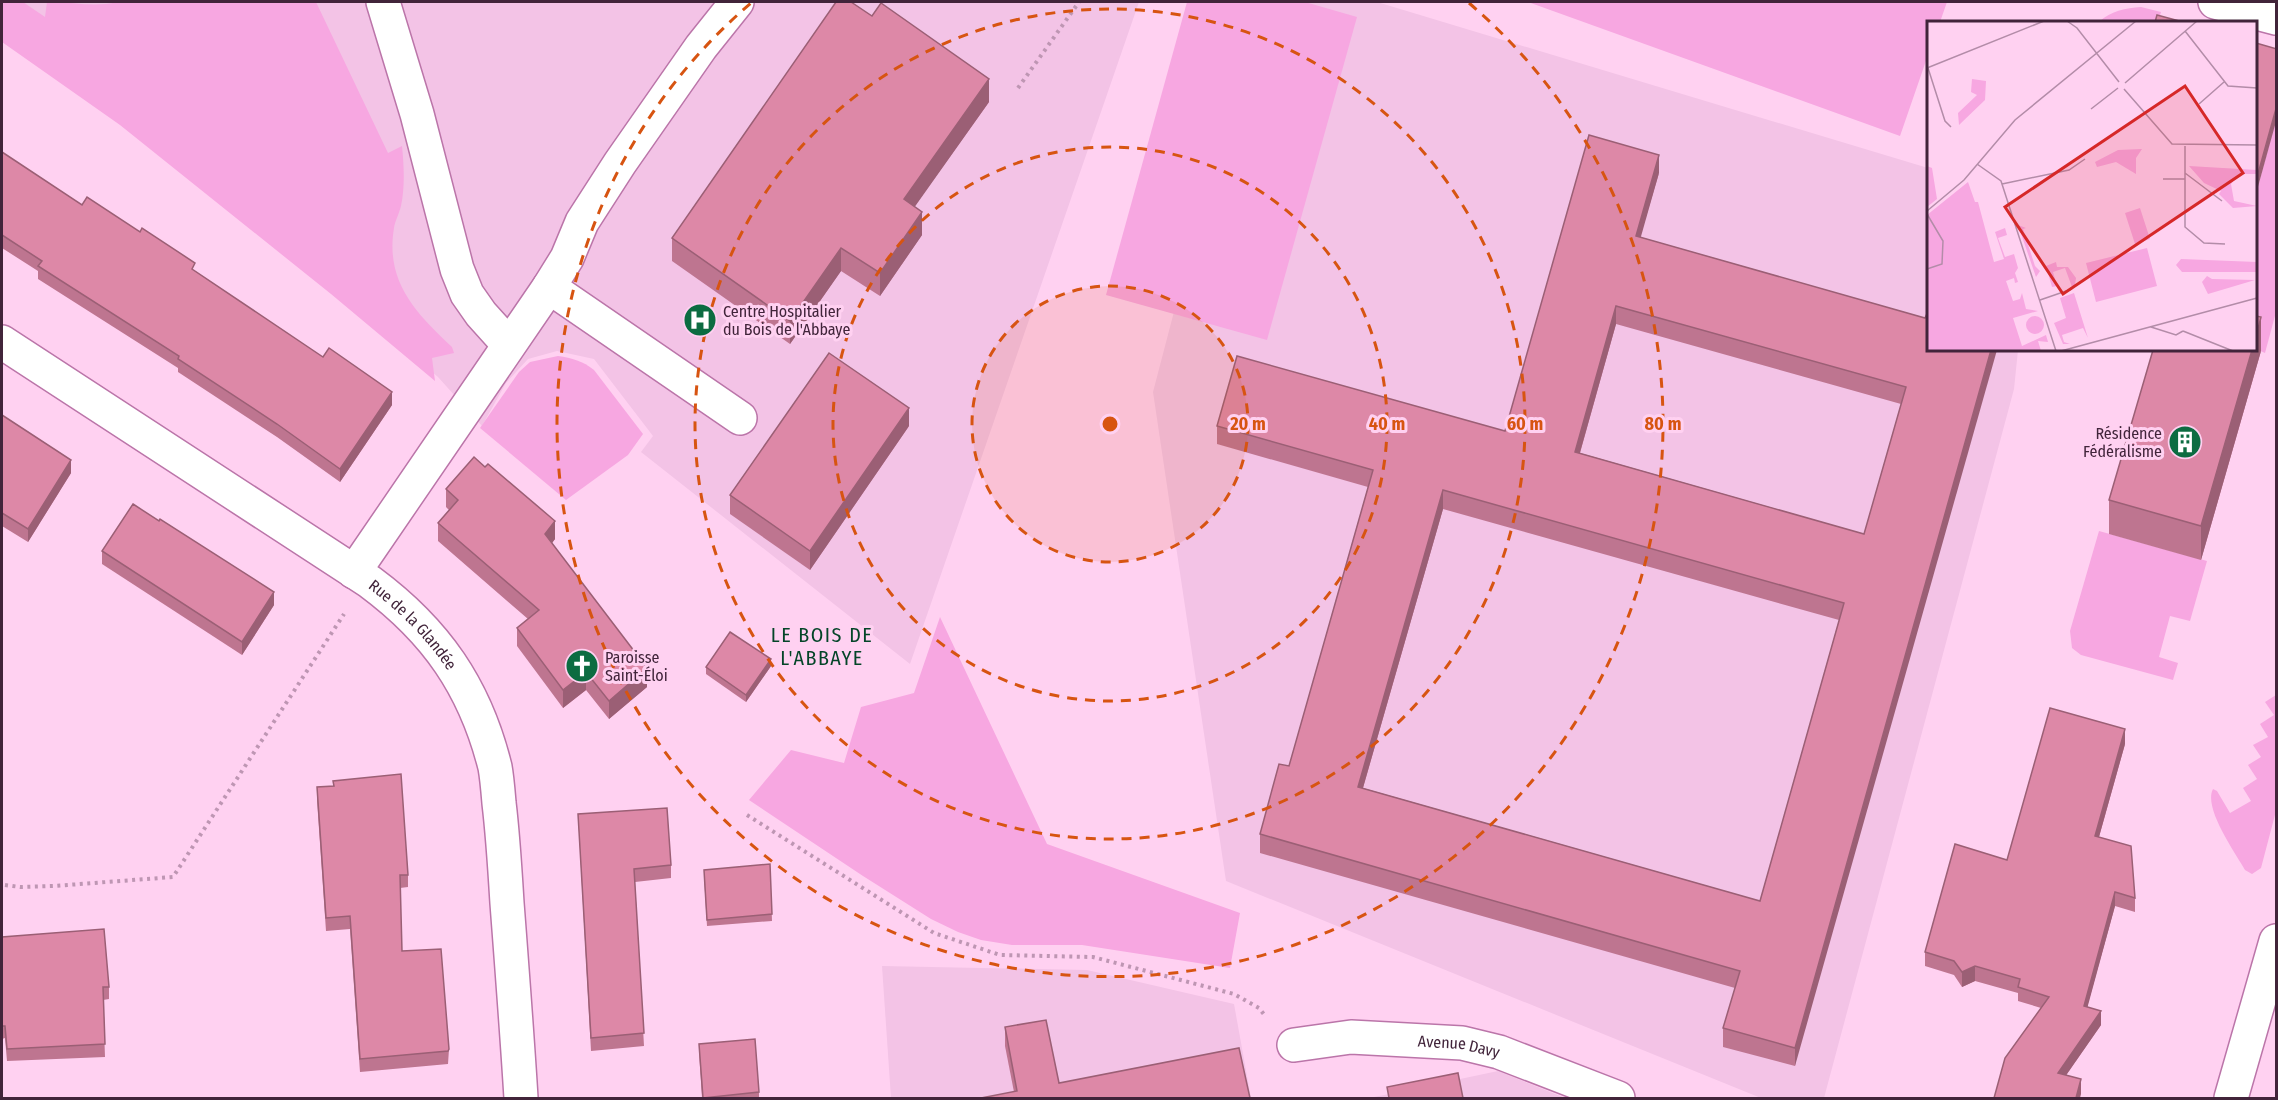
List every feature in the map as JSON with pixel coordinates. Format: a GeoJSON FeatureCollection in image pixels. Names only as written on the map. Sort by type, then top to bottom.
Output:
{"type":"FeatureCollection","features":[{"type":"Feature","properties":{"kind":"street"},"geometry":{"type":"LineString","coordinates":[[383,2],[417,114],[457,269],[467,294],[481,314],[508,344]]}},
{"type":"Feature","properties":{"kind":"street"},"geometry":{"type":"LineString","coordinates":[[354,572],[549,287],[567,258],[582,222],[620,163],[701,47],[737,2]]}},
{"type":"Feature","properties":{"kind":"street"},"geometry":{"type":"LineString","coordinates":[[2215,2],[2277,18]]}},
{"type":"Feature","properties":{"kind":"street"},"geometry":{"type":"LineString","coordinates":[[549,287],[740,418]]}},
{"type":"Feature","properties":{"kind":"street","name":"Rue de la Glandée"},"geometry":{"type":"LineString","coordinates":[[2,342],[354,572],[400,604],[430,635],[468,691],[481,719],[495,769],[502,831],[521,1098]]}},
{"type":"Feature","properties":{"kind":"street"},"geometry":{"type":"LineString","coordinates":[[2231,1098],[2277,941]]}},
{"type":"Feature","properties":{"kind":"street","name":"Avenue Davy"},"geometry":{"type":"LineString","coordinates":[[1294,1046],[1351,1037],[1462,1043],[1500,1052],[1618,1098]]}},
{"type":"Feature","properties":{"kind":"path"},"geometry":{"type":"LineString","coordinates":[[1018,88],[1079,2]]}},
{"type":"Feature","properties":{"kind":"path"},"geometry":{"type":"LineString","coordinates":[[5,885],[54,886],[173,877],[347,609]]}},
{"type":"Feature","properties":{"kind":"path"},"geometry":{"type":"LineString","coordinates":[[747,815],[934,933],[1000,955],[1094,957],[1234,994],[1259,1008],[1279,1034],[1294,1046]]}},
{"type":"Feature","properties":{"kind":"shaded area","name":"Centre Hospitalier du Bois de l'Abbaye"},"geometry":{"type":"Polygon","coordinates":[[[2,2],[1139,2],[910,664],[641,452],[653,436],[594,359],[557,351],[528,359],[506,383],[482,426],[438,377],[2,2]]]}},
{"type":"Feature","properties":{"kind":"shaded area"},"geometry":{"type":"Polygon","coordinates":[[[2,2],[23,2],[45,17],[47,2],[108,4],[117,2],[316,2],[388,153],[402,146],[403,191],[394,228],[392,247],[394,265],[406,295],[415,309],[452,347],[454,353],[432,358],[435,381],[331,294],[120,125],[2,42],[2,2]]]}},
{"type":"Feature","properties":{"kind":"shaded area"},"geometry":{"type":"Polygon","coordinates":[[[1187,2],[1305,2],[1357,17],[1267,340],[1106,295],[1187,2]]]}},
{"type":"Feature","properties":{"kind":"shaded area"},"geometry":{"type":"Polygon","coordinates":[[[1255,2],[1377,2],[1927,168],[1927,351],[2018,351],[2014,389],[1824,1098],[1761,1098],[1226,881],[1153,392],[1255,2]]]}},
{"type":"Feature","properties":{"kind":"shaded area"},"geometry":{"type":"Polygon","coordinates":[[[1528,2],[1947,2],[1940,21],[1927,21],[1927,58],[1900,136],[1528,2]]]}},
{"type":"Feature","properties":{"kind":"shaded area"},"geometry":{"type":"Polygon","coordinates":[[[2141,7],[2161,12],[2158,21],[2100,21],[2108,15],[2141,7]]]}},
{"type":"Feature","properties":{"kind":"shaded area"},"geometry":{"type":"Polygon","coordinates":[[[2276,119],[2276,312],[2265,353],[2257,349],[2257,190],[2276,119]]]}},
{"type":"Feature","properties":{"kind":"shaded area"},"geometry":{"type":"Polygon","coordinates":[[[558,356],[577,360],[594,370],[643,434],[628,455],[566,500],[480,428],[519,372],[530,362],[558,356]]]}},
{"type":"Feature","properties":{"kind":"shaded area"},"geometry":{"type":"Polygon","coordinates":[[[2099,531],[2207,561],[2190,621],[2170,616],[2159,657],[2178,663],[2173,680],[2081,655],[2072,648],[2070,631],[2099,531]]]}},
{"type":"Feature","properties":{"kind":"shaded area"},"geometry":{"type":"Polygon","coordinates":[[[940,617],[1047,844],[1240,913],[1230,968],[1082,945],[1012,945],[981,940],[958,932],[931,919],[749,800],[791,750],[844,763],[861,707],[914,693],[940,617]]]}},
{"type":"Feature","properties":{"kind":"shaded area"},"geometry":{"type":"Polygon","coordinates":[[[2276,695],[2276,811],[2261,868],[2252,874],[2245,870],[2222,830],[2212,807],[2211,797],[2213,789],[2217,791],[2230,813],[2251,801],[2243,788],[2257,779],[2248,765],[2261,757],[2253,745],[2268,737],[2260,724],[2274,715],[2265,702],[2276,695]]]}},
{"type":"Feature","properties":{"kind":"shaded area"},"geometry":{"type":"Polygon","coordinates":[[[882,966],[1087,970],[1234,1004],[1251,1098],[891,1098],[882,966]]]}},
{"type":"Feature","properties":{"kind":"shaded area"},"geometry":{"type":"Polygon","coordinates":[[[1498,1071],[1565,1098],[1369,1098],[1394,1093],[1498,1071]]]}},
{"type":"Feature","properties":{"kind":"building"},"geometry":{"type":"Polygon","coordinates":[[[836,2],[851,2],[872,16],[881,3],[989,79],[904,199],[922,212],[880,273],[841,248],[790,321],[672,238],[836,2]]]}},
{"type":"Feature","properties":{"kind":"building"},"geometry":{"type":"Polygon","coordinates":[[[2157,15],[2179,21],[2155,21],[2157,15]]]}},
{"type":"Feature","properties":{"kind":"building"},"geometry":{"type":"Polygon","coordinates":[[[2257,43],[2277,49],[2277,105],[2257,177],[2257,43]]]}},
{"type":"Feature","properties":{"kind":"building"},"geometry":{"type":"Polygon","coordinates":[[[1589,135],[1659,155],[1636,236],[1925,318],[1927,314],[1927,351],[1991,351],[1795,1048],[1723,1028],[1740,971],[1260,834],[1279,764],[1289,766],[1373,470],[1217,426],[1237,356],[1505,431],[1589,135]],[[1616,306],[1575,452],[1864,534],[1906,387],[1616,306]],[[1443,490],[1358,787],[1760,901],[1844,603],[1443,490]]]}},
{"type":"Feature","properties":{"kind":"building"},"geometry":{"type":"Polygon","coordinates":[[[2,152],[82,205],[87,197],[140,232],[142,228],[195,263],[192,269],[323,357],[329,348],[392,392],[340,469],[277,424],[178,359],[179,356],[38,266],[42,261],[2,235],[2,152]]]}},
{"type":"Feature","properties":{"kind":"building"},"geometry":{"type":"Polygon","coordinates":[[[2257,316],[2261,317],[2257,333],[2257,316]]]}},
{"type":"Feature","properties":{"kind":"building","name":"Résidence Fédéralisme"},"geometry":{"type":"Polygon","coordinates":[[[2153,351],[2252,351],[2201,526],[2109,500],[2153,351]]]}},
{"type":"Feature","properties":{"kind":"building"},"geometry":{"type":"Polygon","coordinates":[[[829,353],[909,408],[810,551],[730,495],[829,353]]]}},
{"type":"Feature","properties":{"kind":"building"},"geometry":{"type":"Polygon","coordinates":[[[2,415],[71,460],[28,529],[2,513],[2,415]]]}},
{"type":"Feature","properties":{"kind":"building"},"geometry":{"type":"Polygon","coordinates":[[[474,457],[485,467],[488,464],[555,521],[545,534],[647,668],[609,701],[586,672],[563,690],[517,628],[539,610],[438,523],[458,500],[446,489],[474,457]]]}},
{"type":"Feature","properties":{"kind":"building"},"geometry":{"type":"Polygon","coordinates":[[[133,504],[274,592],[242,642],[102,551],[133,504]]]}},
{"type":"Feature","properties":{"kind":"building"},"geometry":{"type":"Polygon","coordinates":[[[730,632],[771,659],[746,695],[706,667],[730,632]]]}},
{"type":"Feature","properties":{"kind":"building"},"geometry":{"type":"Polygon","coordinates":[[[2050,708],[2125,729],[2095,836],[2131,846],[2135,898],[2115,892],[2084,1006],[2101,1011],[2058,1073],[2081,1079],[2076,1098],[1994,1098],[2005,1058],[2049,997],[2018,987],[2020,979],[1975,966],[1962,972],[1954,961],[1925,952],[1955,844],[2007,860],[2050,708]]]}},
{"type":"Feature","properties":{"kind":"building"},"geometry":{"type":"Polygon","coordinates":[[[401,774],[408,875],[400,875],[402,951],[441,949],[449,1049],[448,1051],[360,1059],[350,916],[326,918],[317,787],[334,786],[333,781],[401,774]]]}},
{"type":"Feature","properties":{"kind":"building"},"geometry":{"type":"Polygon","coordinates":[[[667,808],[671,865],[634,869],[644,1033],[591,1038],[578,814],[667,808]]]}},
{"type":"Feature","properties":{"kind":"building"},"geometry":{"type":"Polygon","coordinates":[[[770,864],[772,914],[707,920],[704,870],[770,864]]]}},
{"type":"Feature","properties":{"kind":"building"},"geometry":{"type":"Polygon","coordinates":[[[104,929],[109,987],[103,987],[105,1044],[7,1049],[5,1026],[2,1026],[2,937],[104,929]]]}},
{"type":"Feature","properties":{"kind":"building"},"geometry":{"type":"Polygon","coordinates":[[[1046,1020],[1059,1083],[1239,1048],[1250,1098],[981,1098],[1017,1091],[1005,1027],[1046,1020]]]}},
{"type":"Feature","properties":{"kind":"building"},"geometry":{"type":"Polygon","coordinates":[[[755,1039],[759,1092],[703,1098],[699,1044],[755,1039]]]}},
{"type":"Feature","properties":{"kind":"building"},"geometry":{"type":"Polygon","coordinates":[[[1458,1073],[1463,1098],[1389,1098],[1387,1087],[1458,1073]]]}},
{"type":"Feature","properties":{"kind":"place","name":"Centre Hospitalier du Bois de l'Abbaye"},"geometry":{"type":"Point","coordinates":[700,320]}},
{"type":"Feature","properties":{"kind":"place","name":"Résidence Fédéralisme"},"geometry":{"type":"Point","coordinates":[2185,442]}},
{"type":"Feature","properties":{"kind":"place","name":"Paroisse Saint-Éloi"},"geometry":{"type":"Point","coordinates":[582,666]}},
{"type":"Feature","properties":{"kind":"district","name":"LE BOIS DE L'ABBAYE"},"geometry":{"type":"Point","coordinates":[822,646]}}]}
